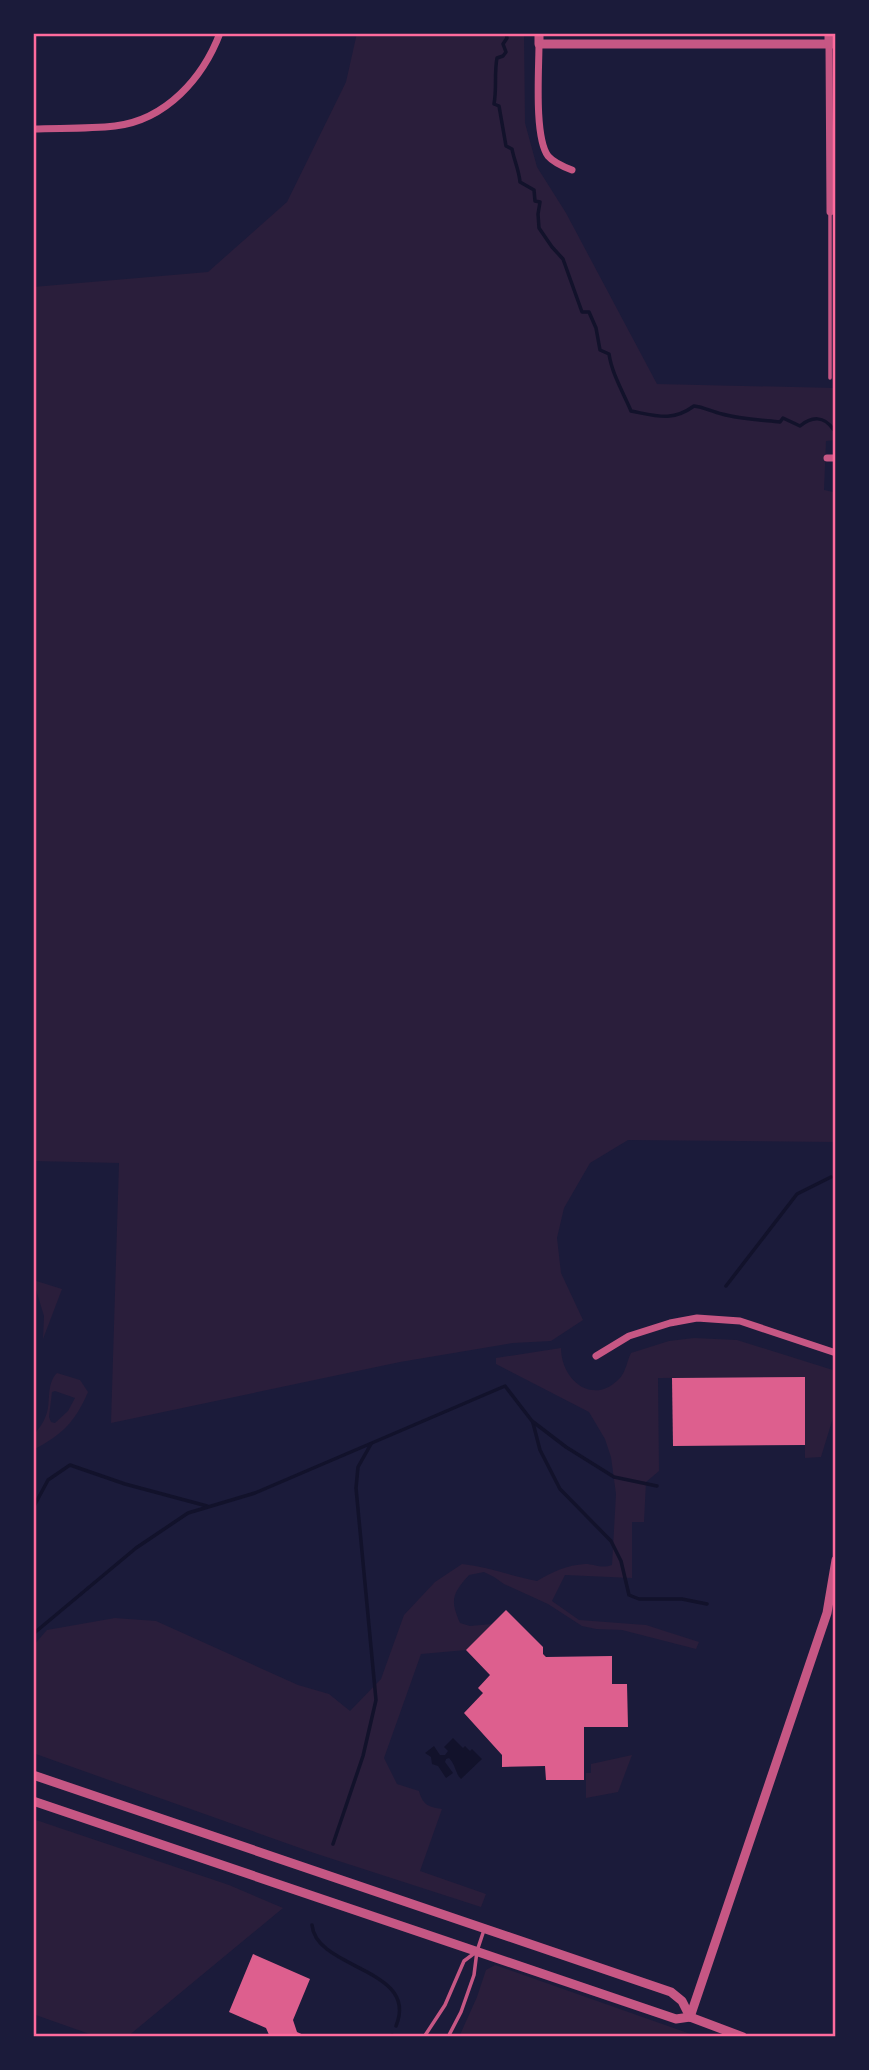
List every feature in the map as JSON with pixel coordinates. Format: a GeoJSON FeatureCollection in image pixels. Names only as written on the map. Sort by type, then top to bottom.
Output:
{"type":"FeatureCollection","features":[{"type":"Feature","properties":{"kind":"street"},"geometry":{"type":"LineString","coordinates":[[33,129],[117,126],[139,120],[166,107],[192,83],[211,57],[220,33]]}},
{"type":"Feature","properties":{"kind":"street"},"geometry":{"type":"LineString","coordinates":[[539,33],[541,140],[548,155],[558,164],[572,170]]}},
{"type":"Feature","properties":{"kind":"street"},"geometry":{"type":"LineString","coordinates":[[539,44],[831,40],[830,212]]}},
{"type":"Feature","properties":{"kind":"street"},"geometry":{"type":"LineString","coordinates":[[827,458],[836,458]]}},
{"type":"Feature","properties":{"kind":"street"},"geometry":{"type":"LineString","coordinates":[[596,1356],[629,1336],[697,1318],[740,1321],[836,1353]]}},
{"type":"Feature","properties":{"kind":"street"},"geometry":{"type":"LineString","coordinates":[[690,2017],[827,1613],[836,1560]]}},
{"type":"Feature","properties":{"kind":"street"},"geometry":{"type":"LineString","coordinates":[[33,1775],[671,1992],[682,2001],[690,2017]]}},
{"type":"Feature","properties":{"kind":"street"},"geometry":{"type":"LineString","coordinates":[[33,1801],[676,2019],[690,2017],[743,2037]]}},
{"type":"Feature","properties":{"kind":"lane"},"geometry":{"type":"LineString","coordinates":[[830,212],[830,377]]}},
{"type":"Feature","properties":{"kind":"lane"},"geometry":{"type":"LineString","coordinates":[[448,2037],[461,2012],[474,1975],[477,1951],[485,1928]]}},
{"type":"Feature","properties":{"kind":"lane"},"geometry":{"type":"LineString","coordinates":[[424,2037],[445,2005],[464,1961],[477,1951]]}},
{"type":"Feature","properties":{"kind":"shaded area"},"geometry":{"type":"Polygon","coordinates":[[[357,33],[524,33],[525,123],[537,167],[566,213],[657,384],[836,388],[836,440],[826,441],[824,490],[833,492],[836,1142],[628,1140],[590,1163],[564,1208],[557,1238],[561,1273],[583,1320],[551,1341],[513,1343],[400,1362],[111,1423],[119,1163],[33,1161],[33,287],[208,272],[287,202],[346,82],[357,33]]]}},
{"type":"Feature","properties":{"kind":"shaded area"},"geometry":{"type":"Polygon","coordinates":[[[33,1280],[62,1289],[43,1339],[44,1316],[33,1280]]]}},
{"type":"Feature","properties":{"kind":"shaded area"},"geometry":{"type":"Polygon","coordinates":[[[694,1338],[737,1340],[836,1371],[836,1408],[821,1457],[805,1458],[804,1377],[658,1378],[659,1471],[646,1482],[644,1522],[632,1522],[632,1578],[565,1575],[552,1601],[579,1620],[646,1625],[699,1642],[696,1649],[622,1630],[582,1626],[548,1604],[484,1572],[469,1575],[463,1582],[454,1598],[460,1623],[470,1626],[492,1624],[466,1650],[421,1654],[384,1758],[397,1784],[419,1791],[427,1804],[442,1809],[420,1871],[486,1894],[481,1907],[314,1853],[33,1753],[33,1646],[47,1630],[115,1618],[156,1621],[298,1685],[329,1694],[350,1711],[381,1679],[404,1615],[435,1582],[462,1564],[537,1581],[572,1566],[612,1565],[616,1494],[611,1457],[605,1439],[589,1412],[496,1364],[496,1358],[561,1348],[562,1360],[573,1379],[589,1390],[599,1390],[620,1378],[631,1353],[669,1341],[694,1338]]]}},
{"type":"Feature","properties":{"kind":"shaded area"},"geometry":{"type":"Polygon","coordinates":[[[57,1373],[80,1380],[88,1392],[67,1426],[33,1450],[35,1434],[47,1413],[53,1378],[57,1373]],[[52,1392],[49,1417],[51,1422],[55,1423],[68,1411],[75,1398],[52,1392]]]}},
{"type":"Feature","properties":{"kind":"shaded area"},"geometry":{"type":"Polygon","coordinates":[[[453,1738],[463,1748],[465,1746],[470,1751],[472,1749],[482,1759],[461,1779],[449,1758],[445,1762],[453,1773],[446,1778],[425,1753],[434,1746],[440,1755],[445,1755],[448,1751],[444,1747],[453,1738]]]}},
{"type":"Feature","properties":{"kind":"shaded area"},"geometry":{"type":"Polygon","coordinates":[[[632,1755],[618,1792],[586,1798],[586,1773],[591,1773],[591,1764],[632,1755]]]}},
{"type":"Feature","properties":{"kind":"shaded area"},"geometry":{"type":"Polygon","coordinates":[[[33,1819],[229,1885],[283,1908],[127,2037],[98,2037],[33,2014],[33,1819]]]}},
{"type":"Feature","properties":{"kind":"shaded area"},"geometry":{"type":"Polygon","coordinates":[[[495,1965],[699,2037],[459,2037],[486,1970],[495,1965]]]}},
{"type":"Feature","properties":{"kind":"building"},"geometry":{"type":"Polygon","coordinates":[[[805,1377],[805,1445],[673,1446],[672,1378],[805,1377]]]}},
{"type":"Feature","properties":{"kind":"building"},"geometry":{"type":"Polygon","coordinates":[[[506,1610],[543,1647],[546,1657],[612,1656],[612,1684],[627,1684],[628,1727],[584,1727],[584,1780],[546,1780],[545,1766],[502,1767],[502,1755],[464,1713],[483,1693],[478,1688],[490,1675],[466,1650],[506,1610]]]}},
{"type":"Feature","properties":{"kind":"building"},"geometry":{"type":"Polygon","coordinates":[[[253,1954],[310,1979],[293,2020],[297,2032],[308,2037],[270,2037],[266,2028],[229,2012],[253,1954]]]}},
{"type":"Feature","properties":{"kind":"waterway"},"geometry":{"type":"LineString","coordinates":[[506,33],[507,38],[503,44],[506,52],[497,58],[494,104],[499,106],[506,146],[512,149],[520,182],[534,190],[535,201],[540,202],[539,228],[563,259],[582,312],[589,312],[596,328],[600,350],[609,354],[615,376],[631,411],[671,416],[694,406],[743,418],[780,422],[783,418],[800,426],[809,420],[818,419],[833,429],[836,427]]}},
{"type":"Feature","properties":{"kind":"waterway"},"geometry":{"type":"LineString","coordinates":[[726,1286],[797,1194],[831,1177]]}},
{"type":"Feature","properties":{"kind":"waterway"},"geometry":{"type":"LineString","coordinates":[[33,1634],[136,1548],[188,1513],[255,1493],[505,1386],[532,1421],[566,1447],[614,1477],[657,1486]]}},
{"type":"Feature","properties":{"kind":"waterway"},"geometry":{"type":"LineString","coordinates":[[533,1423],[540,1450],[560,1489],[611,1541],[621,1561],[629,1595],[639,1599],[682,1599],[707,1604]]}},
{"type":"Feature","properties":{"kind":"waterway"},"geometry":{"type":"LineString","coordinates":[[333,1844],[363,1756],[376,1700],[356,1488],[358,1467],[371,1444]]}},
{"type":"Feature","properties":{"kind":"waterway"},"geometry":{"type":"LineString","coordinates":[[33,1508],[48,1480],[70,1465],[125,1484],[207,1506]]}},
{"type":"Feature","properties":{"kind":"waterway"},"geometry":{"type":"LineString","coordinates":[[312,1925],[318,1940],[330,1952],[381,1980],[394,1992],[399,2007],[396,2026]]}}]}
